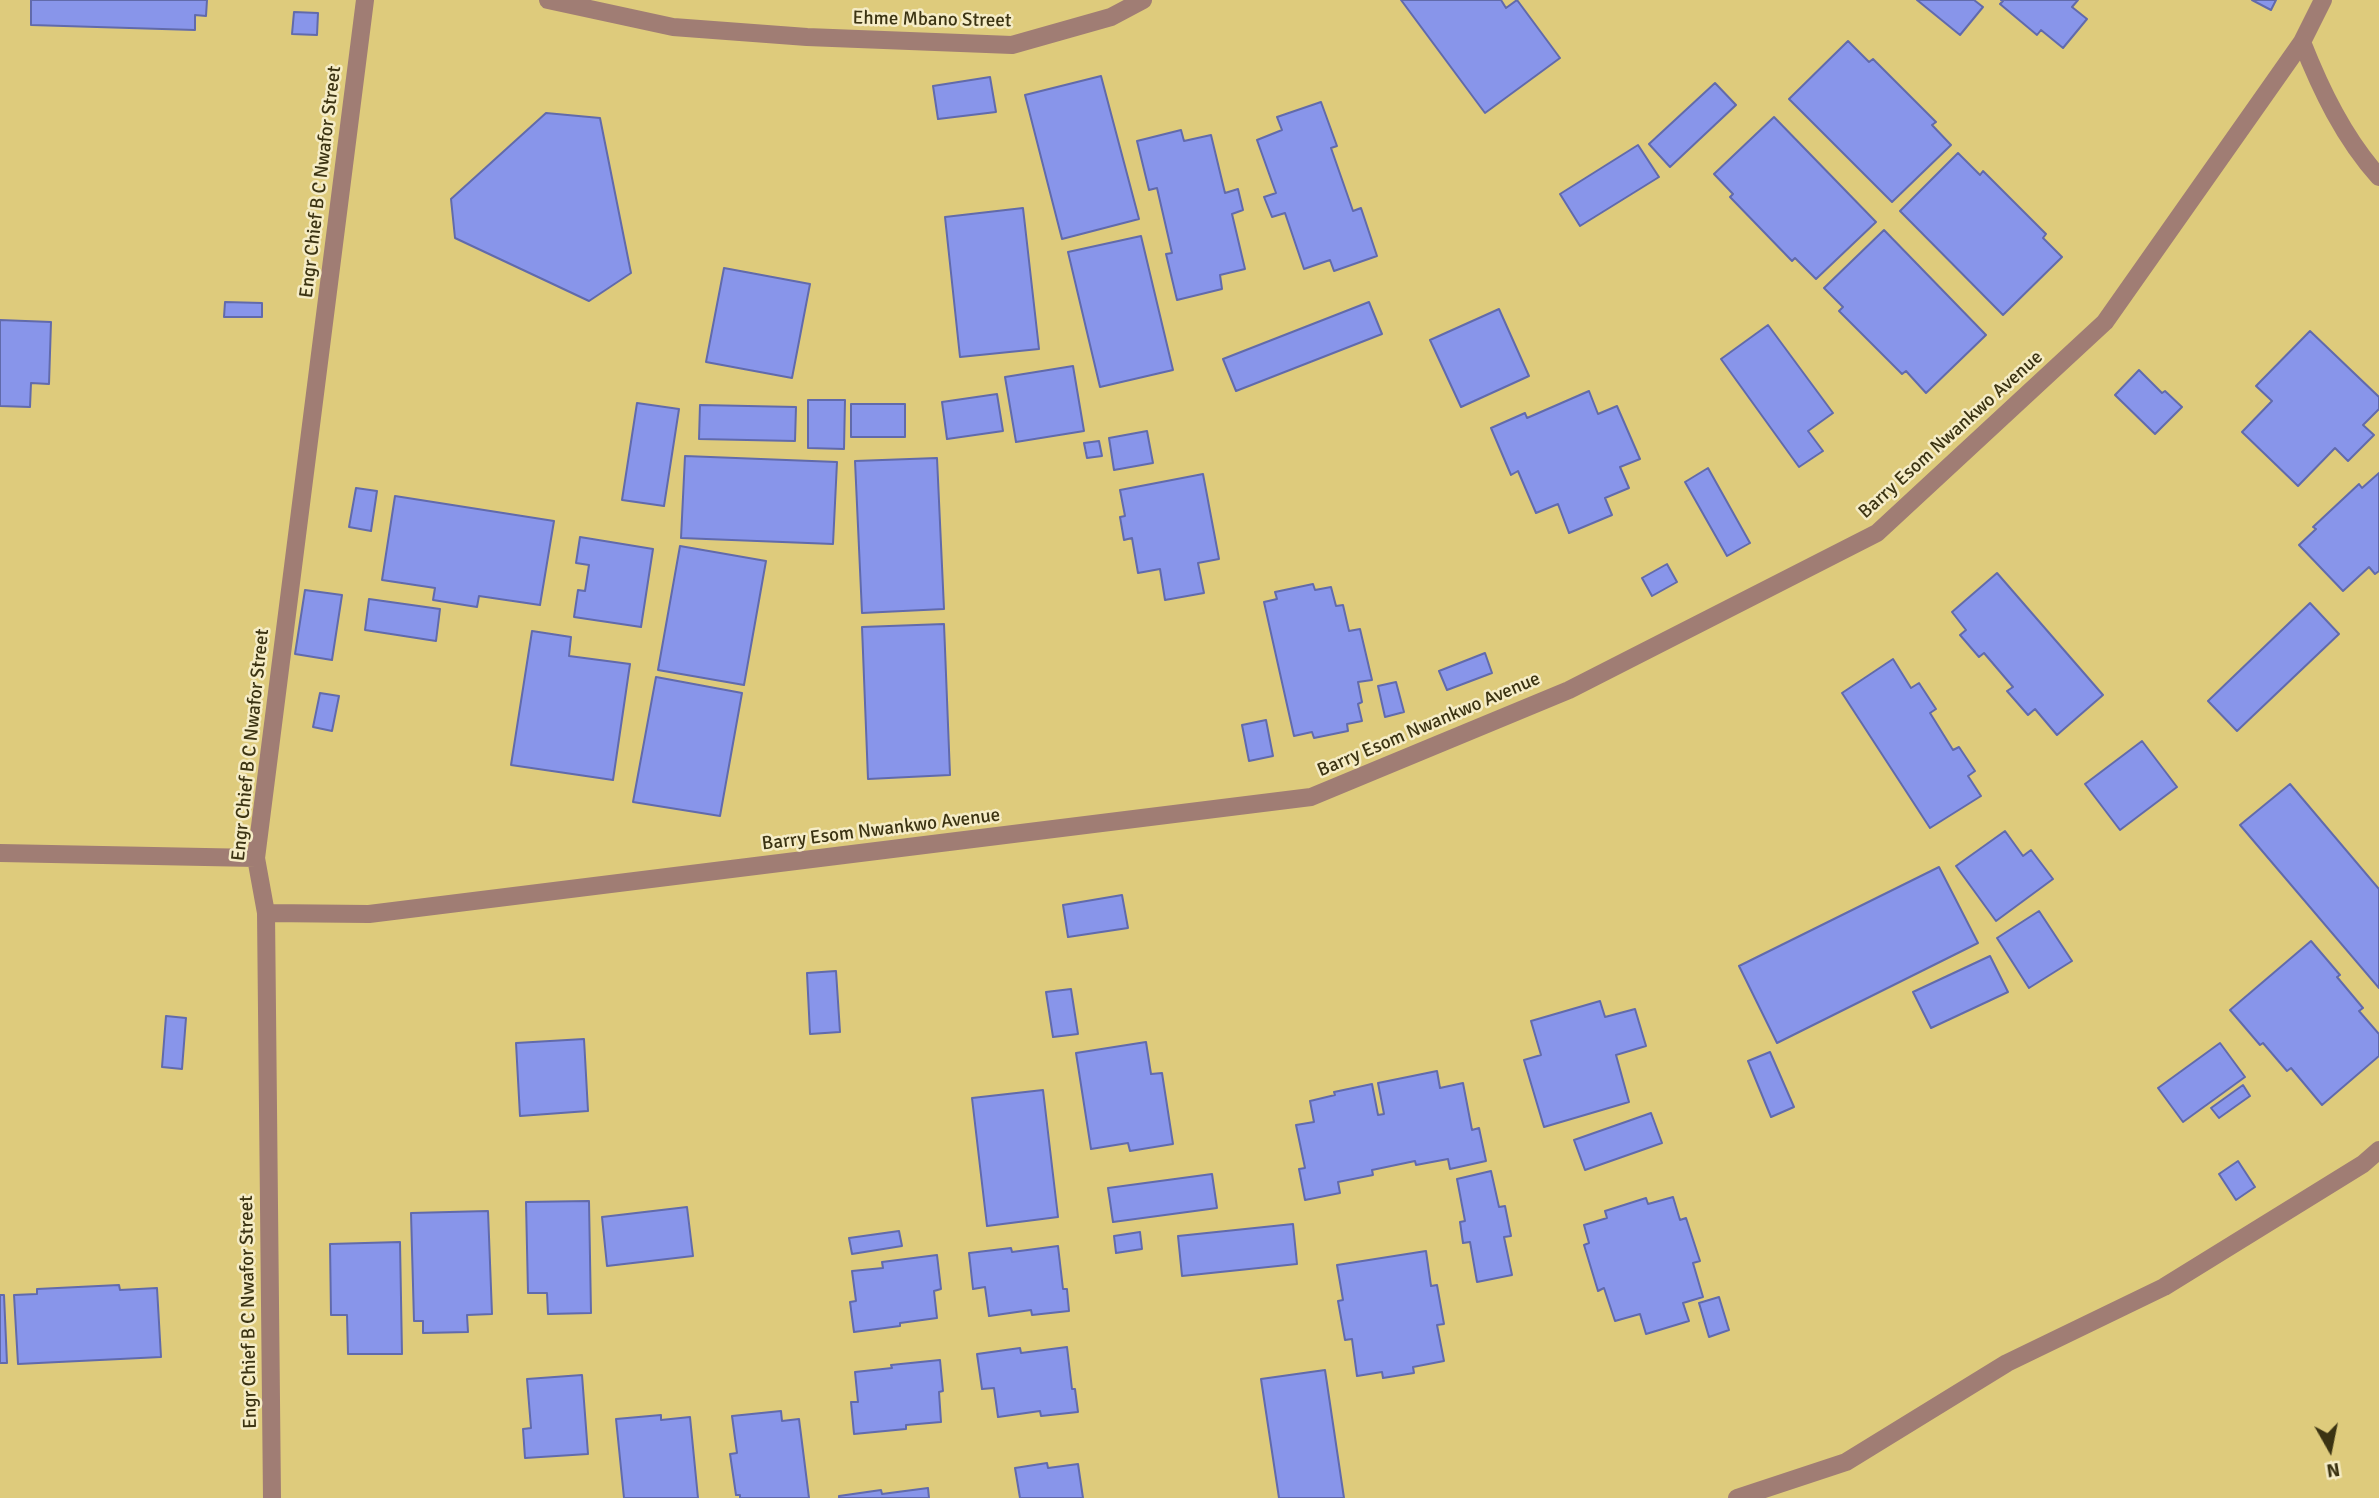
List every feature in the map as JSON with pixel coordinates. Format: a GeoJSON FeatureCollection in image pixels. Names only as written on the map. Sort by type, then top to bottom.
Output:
{"type":"FeatureCollection","features":[{"type":"Feature","properties":{"kind":"street","name":"Engr Chief B C Nwafor Street"},"geometry":{"type":"LineString","coordinates":[[272,1498],[266,913],[256,858],[365,0]]}},
{"type":"Feature","properties":{"kind":"street","name":"Ehme Mbano Street"},"geometry":{"type":"LineString","coordinates":[[548,0],[673,27],[807,37],[1012,45],[1111,18],[1143,0]]}},
{"type":"Feature","properties":{"kind":"street","name":"Barry Esom Nwankwo Avenue"},"geometry":{"type":"LineString","coordinates":[[266,913],[369,914],[1311,797],[1569,690],[1877,533],[2105,322],[2302,41],[2323,0]]}},
{"type":"Feature","properties":{"kind":"street"},"geometry":{"type":"LineString","coordinates":[[2302,41],[2323,94],[2365,162],[2379,177]]}},
{"type":"Feature","properties":{"kind":"street"},"geometry":{"type":"LineString","coordinates":[[0,853],[256,858]]}},
{"type":"Feature","properties":{"kind":"street"},"geometry":{"type":"LineString","coordinates":[[1737,1498],[1846,1462],[2007,1363],[2164,1287],[2363,1164],[2379,1150]]}},
{"type":"Feature","properties":{"kind":"building"},"geometry":{"type":"Polygon","coordinates":[[[31,0],[207,0],[206,16],[195,15],[195,30],[31,25],[31,0]]]}},
{"type":"Feature","properties":{"kind":"building"},"geometry":{"type":"Polygon","coordinates":[[[1401,0],[1501,0],[1506,8],[1517,0],[1560,58],[1485,113],[1401,0]]]}},
{"type":"Feature","properties":{"kind":"building"},"geometry":{"type":"Polygon","coordinates":[[[1917,0],[1974,0],[1983,7],[1960,35],[1917,0]]]}},
{"type":"Feature","properties":{"kind":"building"},"geometry":{"type":"Polygon","coordinates":[[[2001,0],[2078,0],[2072,7],[2087,19],[2063,48],[2041,30],[2037,35],[2000,4],[2003,1],[2001,0]]]}},
{"type":"Feature","properties":{"kind":"building"},"geometry":{"type":"Polygon","coordinates":[[[2252,0],[2276,0],[2271,10],[2252,0]]]}},
{"type":"Feature","properties":{"kind":"building"},"geometry":{"type":"Polygon","coordinates":[[[294,12],[318,13],[317,35],[292,34],[294,12]]]}},
{"type":"Feature","properties":{"kind":"building"},"geometry":{"type":"Polygon","coordinates":[[[1848,41],[1869,62],[1873,59],[1936,122],[1932,125],[1951,145],[1892,202],[1789,99],[1848,41]]]}},
{"type":"Feature","properties":{"kind":"building"},"geometry":{"type":"Polygon","coordinates":[[[1101,76],[1139,219],[1062,239],[1025,95],[1101,76]]]}},
{"type":"Feature","properties":{"kind":"building"},"geometry":{"type":"Polygon","coordinates":[[[990,77],[996,112],[938,119],[933,86],[990,77]]]}},
{"type":"Feature","properties":{"kind":"building"},"geometry":{"type":"Polygon","coordinates":[[[1715,83],[1736,105],[1670,167],[1649,144],[1715,83]]]}},
{"type":"Feature","properties":{"kind":"building"},"geometry":{"type":"Polygon","coordinates":[[[1321,102],[1337,146],[1331,148],[1353,211],[1361,208],[1377,256],[1334,271],[1330,260],[1304,269],[1285,213],[1272,217],[1264,197],[1276,193],[1257,140],[1282,130],[1277,117],[1321,102]]]}},
{"type":"Feature","properties":{"kind":"building"},"geometry":{"type":"Polygon","coordinates":[[[546,113],[600,118],[631,273],[589,301],[455,238],[451,199],[546,113]]]}},
{"type":"Feature","properties":{"kind":"building"},"geometry":{"type":"Polygon","coordinates":[[[1774,117],[1876,222],[1816,279],[1795,258],[1792,261],[1730,197],[1733,194],[1714,174],[1774,117]]]}},
{"type":"Feature","properties":{"kind":"building"},"geometry":{"type":"Polygon","coordinates":[[[1181,130],[1184,141],[1211,135],[1225,193],[1238,189],[1243,210],[1232,214],[1245,269],[1220,275],[1222,289],[1177,300],[1166,254],[1172,253],[1157,188],[1149,190],[1137,141],[1181,130]]]}},
{"type":"Feature","properties":{"kind":"building"},"geometry":{"type":"Polygon","coordinates":[[[1638,145],[1659,177],[1580,226],[1560,194],[1638,145]]]}},
{"type":"Feature","properties":{"kind":"building"},"geometry":{"type":"Polygon","coordinates":[[[1958,153],[1980,175],[1983,171],[2046,234],[2043,238],[2062,257],[2003,315],[1900,211],[1958,153]]]}},
{"type":"Feature","properties":{"kind":"building"},"geometry":{"type":"Polygon","coordinates":[[[1023,208],[1039,349],[960,357],[945,217],[1023,208]]]}},
{"type":"Feature","properties":{"kind":"building"},"geometry":{"type":"Polygon","coordinates":[[[1884,230],[1986,335],[1926,393],[1906,371],[1902,374],[1839,311],[1843,307],[1824,288],[1884,230]]]}},
{"type":"Feature","properties":{"kind":"building"},"geometry":{"type":"Polygon","coordinates":[[[1141,236],[1173,370],[1100,387],[1068,252],[1141,236]]]}},
{"type":"Feature","properties":{"kind":"building"},"geometry":{"type":"Polygon","coordinates":[[[724,268],[810,284],[792,378],[706,362],[724,268]]]}},
{"type":"Feature","properties":{"kind":"building"},"geometry":{"type":"Polygon","coordinates":[[[225,302],[262,303],[262,317],[224,317],[225,302]]]}},
{"type":"Feature","properties":{"kind":"building"},"geometry":{"type":"Polygon","coordinates":[[[1369,302],[1382,334],[1236,391],[1223,359],[1369,302]]]}},
{"type":"Feature","properties":{"kind":"building"},"geometry":{"type":"Polygon","coordinates":[[[1499,309],[1529,376],[1461,407],[1430,340],[1499,309]]]}},
{"type":"Feature","properties":{"kind":"building"},"geometry":{"type":"Polygon","coordinates":[[[0,320],[51,322],[49,384],[31,383],[30,407],[0,406],[0,320]]]}},
{"type":"Feature","properties":{"kind":"building"},"geometry":{"type":"Polygon","coordinates":[[[1768,325],[1833,413],[1808,431],[1823,451],[1799,467],[1721,359],[1768,325]]]}},
{"type":"Feature","properties":{"kind":"building"},"geometry":{"type":"Polygon","coordinates":[[[2310,331],[2379,397],[2379,409],[2363,425],[2374,435],[2348,461],[2335,448],[2298,486],[2242,432],[2272,401],[2256,386],[2310,331]]]}},
{"type":"Feature","properties":{"kind":"building"},"geometry":{"type":"Polygon","coordinates":[[[1073,366],[1084,431],[1016,442],[1005,377],[1073,366]]]}},
{"type":"Feature","properties":{"kind":"building"},"geometry":{"type":"Polygon","coordinates":[[[2139,370],[2162,393],[2165,391],[2182,407],[2155,434],[2115,395],[2139,370]]]}},
{"type":"Feature","properties":{"kind":"building"},"geometry":{"type":"Polygon","coordinates":[[[1589,391],[1598,414],[1617,406],[1640,459],[1620,467],[1629,488],[1605,498],[1612,515],[1569,533],[1558,504],[1536,513],[1518,471],[1511,475],[1491,428],[1525,413],[1527,418],[1589,391]]]}},
{"type":"Feature","properties":{"kind":"building"},"geometry":{"type":"Polygon","coordinates":[[[997,394],[1003,431],[947,439],[942,402],[997,394]]]}},
{"type":"Feature","properties":{"kind":"building"},"geometry":{"type":"Polygon","coordinates":[[[808,400],[845,400],[844,449],[808,448],[808,400]]]}},
{"type":"Feature","properties":{"kind":"building"},"geometry":{"type":"Polygon","coordinates":[[[637,403],[679,409],[664,506],[622,500],[637,403]]]}},
{"type":"Feature","properties":{"kind":"building"},"geometry":{"type":"Polygon","coordinates":[[[851,404],[905,404],[905,437],[851,437],[851,404]]]}},
{"type":"Feature","properties":{"kind":"building"},"geometry":{"type":"Polygon","coordinates":[[[700,405],[796,407],[795,441],[699,439],[700,405]]]}},
{"type":"Feature","properties":{"kind":"building"},"geometry":{"type":"Polygon","coordinates":[[[1147,431],[1153,463],[1114,470],[1109,438],[1147,431]]]}},
{"type":"Feature","properties":{"kind":"building"},"geometry":{"type":"Polygon","coordinates":[[[1099,441],[1102,456],[1087,458],[1084,443],[1099,441]]]}},
{"type":"Feature","properties":{"kind":"building"},"geometry":{"type":"Polygon","coordinates":[[[685,456],[837,462],[833,544],[681,538],[685,456]]]}},
{"type":"Feature","properties":{"kind":"building"},"geometry":{"type":"Polygon","coordinates":[[[937,458],[944,609],[862,613],[855,461],[937,458]]]}},
{"type":"Feature","properties":{"kind":"building"},"geometry":{"type":"Polygon","coordinates":[[[1708,468],[1750,543],[1727,556],[1685,482],[1708,468]]]}},
{"type":"Feature","properties":{"kind":"building"},"geometry":{"type":"Polygon","coordinates":[[[2379,473],[2379,571],[2375,574],[2369,567],[2343,591],[2299,545],[2316,529],[2313,527],[2359,484],[2362,488],[2379,473]]]}},
{"type":"Feature","properties":{"kind":"building"},"geometry":{"type":"Polygon","coordinates":[[[1203,474],[1219,559],[1198,563],[1204,593],[1165,600],[1160,569],[1138,573],[1132,538],[1124,540],[1120,517],[1125,516],[1120,490],[1203,474]]]}},
{"type":"Feature","properties":{"kind":"building"},"geometry":{"type":"Polygon","coordinates":[[[356,488],[377,491],[371,531],[349,527],[356,488]]]}},
{"type":"Feature","properties":{"kind":"building"},"geometry":{"type":"Polygon","coordinates":[[[395,496],[554,521],[540,605],[479,596],[477,607],[433,600],[435,588],[382,580],[395,496]]]}},
{"type":"Feature","properties":{"kind":"building"},"geometry":{"type":"Polygon","coordinates":[[[580,537],[653,549],[641,627],[574,617],[578,590],[585,591],[589,565],[576,563],[580,537]]]}},
{"type":"Feature","properties":{"kind":"building"},"geometry":{"type":"Polygon","coordinates":[[[680,546],[766,561],[744,685],[658,670],[680,546]]]}},
{"type":"Feature","properties":{"kind":"building"},"geometry":{"type":"Polygon","coordinates":[[[1667,564],[1677,582],[1652,596],[1642,578],[1667,564]]]}},
{"type":"Feature","properties":{"kind":"building"},"geometry":{"type":"Polygon","coordinates":[[[1997,573],[2103,695],[2057,735],[2035,709],[2028,715],[2007,691],[2013,687],[1984,653],[1979,657],[1960,635],[1966,630],[1952,612],[1997,573]]]}},
{"type":"Feature","properties":{"kind":"building"},"geometry":{"type":"Polygon","coordinates":[[[1313,584],[1315,590],[1331,587],[1336,606],[1343,605],[1349,631],[1360,629],[1372,680],[1358,682],[1362,702],[1358,704],[1362,721],[1347,724],[1348,731],[1314,738],[1312,732],[1294,736],[1264,602],[1277,599],[1275,592],[1313,584]]]}},
{"type":"Feature","properties":{"kind":"building"},"geometry":{"type":"Polygon","coordinates":[[[305,590],[342,595],[332,660],[295,654],[305,590]]]}},
{"type":"Feature","properties":{"kind":"building"},"geometry":{"type":"Polygon","coordinates":[[[369,599],[440,609],[436,641],[365,630],[369,599]]]}},
{"type":"Feature","properties":{"kind":"building"},"geometry":{"type":"Polygon","coordinates":[[[2310,603],[2339,634],[2237,731],[2208,701],[2310,603]]]}},
{"type":"Feature","properties":{"kind":"building"},"geometry":{"type":"Polygon","coordinates":[[[944,624],[950,775],[868,779],[862,627],[944,624]]]}},
{"type":"Feature","properties":{"kind":"building"},"geometry":{"type":"Polygon","coordinates":[[[532,631],[571,637],[569,656],[630,664],[613,780],[511,765],[532,631]]]}},
{"type":"Feature","properties":{"kind":"building"},"geometry":{"type":"Polygon","coordinates":[[[1485,653],[1492,673],[1447,690],[1439,671],[1485,653]]]}},
{"type":"Feature","properties":{"kind":"building"},"geometry":{"type":"Polygon","coordinates":[[[1893,659],[1911,688],[1919,683],[1936,709],[1930,713],[1953,750],[1959,747],[1975,771],[1968,776],[1981,796],[1930,828],[1842,693],[1893,659]]]}},
{"type":"Feature","properties":{"kind":"building"},"geometry":{"type":"Polygon","coordinates":[[[656,677],[742,693],[720,816],[633,802],[656,677]]]}},
{"type":"Feature","properties":{"kind":"building"},"geometry":{"type":"Polygon","coordinates":[[[1396,682],[1404,712],[1385,717],[1378,686],[1396,682]]]}},
{"type":"Feature","properties":{"kind":"building"},"geometry":{"type":"Polygon","coordinates":[[[320,693],[339,696],[332,731],[313,727],[320,693]]]}},
{"type":"Feature","properties":{"kind":"building"},"geometry":{"type":"Polygon","coordinates":[[[1266,720],[1273,756],[1249,761],[1242,725],[1266,720]]]}},
{"type":"Feature","properties":{"kind":"building"},"geometry":{"type":"Polygon","coordinates":[[[2142,741],[2177,787],[2120,830],[2085,784],[2142,741]]]}},
{"type":"Feature","properties":{"kind":"building"},"geometry":{"type":"Polygon","coordinates":[[[2290,784],[2379,889],[2379,988],[2240,825],[2290,784]]]}},
{"type":"Feature","properties":{"kind":"building"},"geometry":{"type":"Polygon","coordinates":[[[2005,831],[2023,856],[2031,850],[2053,879],[1996,921],[1956,866],[2005,831]]]}},
{"type":"Feature","properties":{"kind":"building"},"geometry":{"type":"Polygon","coordinates":[[[1939,867],[1978,943],[1777,1043],[1739,966],[1939,867]]]}},
{"type":"Feature","properties":{"kind":"building"},"geometry":{"type":"Polygon","coordinates":[[[1122,895],[1128,928],[1068,937],[1063,905],[1122,895]]]}},
{"type":"Feature","properties":{"kind":"building"},"geometry":{"type":"Polygon","coordinates":[[[2039,911],[2072,961],[2029,988],[1997,938],[2039,911]]]}},
{"type":"Feature","properties":{"kind":"building"},"geometry":{"type":"Polygon","coordinates":[[[2311,941],[2340,975],[2337,977],[2363,1008],[2359,1011],[2379,1034],[2379,1056],[2322,1105],[2291,1068],[2287,1071],[2230,1010],[2311,941]]]}},
{"type":"Feature","properties":{"kind":"building"},"geometry":{"type":"Polygon","coordinates":[[[1990,956],[2008,992],[1931,1028],[1913,992],[1990,956]]]}},
{"type":"Feature","properties":{"kind":"building"},"geometry":{"type":"Polygon","coordinates":[[[836,971],[840,1032],[810,1034],[807,973],[836,971]]]}},
{"type":"Feature","properties":{"kind":"building"},"geometry":{"type":"Polygon","coordinates":[[[1071,989],[1078,1034],[1053,1037],[1046,992],[1071,989]]]}},
{"type":"Feature","properties":{"kind":"building"},"geometry":{"type":"Polygon","coordinates":[[[1600,1001],[1605,1017],[1635,1009],[1646,1046],[1616,1055],[1629,1102],[1544,1127],[1524,1060],[1541,1055],[1531,1021],[1600,1001]]]}},
{"type":"Feature","properties":{"kind":"building"},"geometry":{"type":"Polygon","coordinates":[[[166,1016],[186,1018],[182,1069],[162,1067],[166,1016]]]}},
{"type":"Feature","properties":{"kind":"building"},"geometry":{"type":"Polygon","coordinates":[[[584,1039],[588,1111],[520,1116],[516,1043],[584,1039]]]}},
{"type":"Feature","properties":{"kind":"building"},"geometry":{"type":"Polygon","coordinates":[[[1146,1042],[1151,1074],[1162,1073],[1173,1144],[1130,1151],[1128,1143],[1091,1149],[1076,1053],[1146,1042]]]}},
{"type":"Feature","properties":{"kind":"building"},"geometry":{"type":"Polygon","coordinates":[[[2220,1043],[2245,1077],[2183,1122],[2158,1088],[2220,1043]]]}},
{"type":"Feature","properties":{"kind":"building"},"geometry":{"type":"Polygon","coordinates":[[[1770,1052],[1794,1107],[1771,1117],[1748,1061],[1770,1052]]]}},
{"type":"Feature","properties":{"kind":"building"},"geometry":{"type":"Polygon","coordinates":[[[1437,1071],[1440,1088],[1463,1083],[1472,1130],[1479,1128],[1486,1161],[1450,1169],[1448,1159],[1416,1165],[1415,1161],[1372,1170],[1373,1175],[1338,1182],[1340,1193],[1305,1200],[1299,1169],[1305,1168],[1296,1125],[1314,1122],[1310,1101],[1335,1095],[1334,1092],[1372,1084],[1378,1115],[1384,1114],[1378,1083],[1437,1071]]]}},
{"type":"Feature","properties":{"kind":"building"},"geometry":{"type":"Polygon","coordinates":[[[2243,1085],[2250,1096],[2219,1118],[2211,1108],[2243,1085]]]}},
{"type":"Feature","properties":{"kind":"building"},"geometry":{"type":"Polygon","coordinates":[[[1043,1090],[1058,1217],[987,1226],[972,1098],[1043,1090]]]}},
{"type":"Feature","properties":{"kind":"building"},"geometry":{"type":"Polygon","coordinates":[[[1651,1113],[1662,1143],[1585,1170],[1574,1140],[1651,1113]]]}},
{"type":"Feature","properties":{"kind":"building"},"geometry":{"type":"Polygon","coordinates":[[[2238,1161],[2255,1187],[2236,1200],[2219,1174],[2238,1161]]]}},
{"type":"Feature","properties":{"kind":"building"},"geometry":{"type":"Polygon","coordinates":[[[1491,1171],[1499,1207],[1505,1206],[1511,1236],[1504,1237],[1512,1275],[1477,1282],[1470,1242],[1463,1243],[1460,1222],[1465,1221],[1457,1179],[1491,1171]]]}},
{"type":"Feature","properties":{"kind":"building"},"geometry":{"type":"Polygon","coordinates":[[[1212,1174],[1217,1208],[1113,1222],[1108,1188],[1212,1174]]]}},
{"type":"Feature","properties":{"kind":"building"},"geometry":{"type":"Polygon","coordinates":[[[1673,1197],[1680,1220],[1686,1218],[1700,1261],[1693,1263],[1703,1297],[1683,1303],[1689,1321],[1646,1334],[1640,1314],[1615,1321],[1604,1288],[1598,1291],[1584,1245],[1589,1243],[1584,1225],[1607,1218],[1605,1211],[1646,1198],[1648,1204],[1673,1197]]]}},
{"type":"Feature","properties":{"kind":"building"},"geometry":{"type":"Polygon","coordinates":[[[589,1201],[591,1313],[548,1314],[547,1293],[528,1293],[526,1202],[589,1201]]]}},
{"type":"Feature","properties":{"kind":"building"},"geometry":{"type":"Polygon","coordinates":[[[687,1207],[693,1256],[607,1266],[602,1217],[687,1207]]]}},
{"type":"Feature","properties":{"kind":"building"},"geometry":{"type":"Polygon","coordinates":[[[488,1211],[492,1314],[467,1315],[468,1332],[423,1333],[423,1321],[414,1321],[411,1213],[488,1211]]]}},
{"type":"Feature","properties":{"kind":"building"},"geometry":{"type":"Polygon","coordinates":[[[1293,1224],[1297,1264],[1182,1276],[1178,1236],[1293,1224]]]}},
{"type":"Feature","properties":{"kind":"building"},"geometry":{"type":"Polygon","coordinates":[[[899,1231],[902,1246],[852,1254],[849,1238],[899,1231]]]}},
{"type":"Feature","properties":{"kind":"building"},"geometry":{"type":"Polygon","coordinates":[[[1140,1232],[1142,1249],[1116,1253],[1114,1236],[1140,1232]]]}},
{"type":"Feature","properties":{"kind":"building"},"geometry":{"type":"Polygon","coordinates":[[[400,1242],[402,1354],[348,1354],[347,1315],[331,1315],[330,1244],[400,1242]]]}},
{"type":"Feature","properties":{"kind":"building"},"geometry":{"type":"Polygon","coordinates":[[[1058,1246],[1063,1289],[1067,1289],[1069,1311],[1032,1315],[1031,1310],[989,1316],[985,1287],[973,1289],[969,1253],[1011,1248],[1012,1252],[1058,1246]]]}},
{"type":"Feature","properties":{"kind":"building"},"geometry":{"type":"Polygon","coordinates":[[[1426,1251],[1431,1286],[1437,1285],[1444,1324],[1437,1325],[1444,1361],[1413,1367],[1414,1373],[1383,1378],[1382,1372],[1357,1376],[1352,1339],[1345,1340],[1338,1301],[1343,1300],[1337,1265],[1426,1251]]]}},
{"type":"Feature","properties":{"kind":"building"},"geometry":{"type":"Polygon","coordinates":[[[937,1255],[941,1289],[934,1291],[937,1318],[854,1332],[850,1302],[856,1301],[852,1271],[883,1268],[882,1262],[937,1255]]]}},
{"type":"Feature","properties":{"kind":"building"},"geometry":{"type":"Polygon","coordinates":[[[119,1285],[120,1290],[157,1288],[161,1357],[18,1364],[14,1295],[37,1294],[37,1289],[119,1285]]]}},
{"type":"Feature","properties":{"kind":"building"},"geometry":{"type":"Polygon","coordinates":[[[0,1295],[4,1295],[7,1363],[0,1363],[0,1295]]]}},
{"type":"Feature","properties":{"kind":"building"},"geometry":{"type":"Polygon","coordinates":[[[1719,1297],[1729,1330],[1709,1337],[1699,1303],[1719,1297]]]}},
{"type":"Feature","properties":{"kind":"building"},"geometry":{"type":"Polygon","coordinates":[[[1067,1347],[1078,1412],[1041,1416],[1040,1411],[998,1417],[994,1388],[982,1389],[977,1354],[1020,1348],[1021,1353],[1067,1347]]]}},
{"type":"Feature","properties":{"kind":"building"},"geometry":{"type":"Polygon","coordinates":[[[940,1360],[943,1391],[939,1392],[941,1422],[906,1425],[906,1429],[854,1434],[851,1402],[858,1402],[855,1372],[940,1360]]]}},
{"type":"Feature","properties":{"kind":"building"},"geometry":{"type":"Polygon","coordinates":[[[1325,1370],[1344,1498],[1279,1498],[1261,1379],[1325,1370]]]}},
{"type":"Feature","properties":{"kind":"building"},"geometry":{"type":"Polygon","coordinates":[[[582,1375],[588,1454],[525,1458],[523,1429],[531,1428],[527,1379],[582,1375]]]}},
{"type":"Feature","properties":{"kind":"building"},"geometry":{"type":"Polygon","coordinates":[[[781,1411],[782,1421],[799,1419],[809,1498],[740,1498],[740,1495],[736,1495],[730,1454],[737,1453],[732,1416],[781,1411]]]}},
{"type":"Feature","properties":{"kind":"building"},"geometry":{"type":"Polygon","coordinates":[[[661,1415],[661,1420],[690,1417],[698,1498],[624,1498],[616,1419],[661,1415]]]}},
{"type":"Feature","properties":{"kind":"building"},"geometry":{"type":"Polygon","coordinates":[[[1047,1463],[1048,1468],[1078,1464],[1083,1498],[1020,1498],[1015,1468],[1047,1463]]]}},
{"type":"Feature","properties":{"kind":"building"},"geometry":{"type":"Polygon","coordinates":[[[928,1488],[929,1498],[839,1498],[881,1490],[882,1494],[928,1488]]]}}]}
